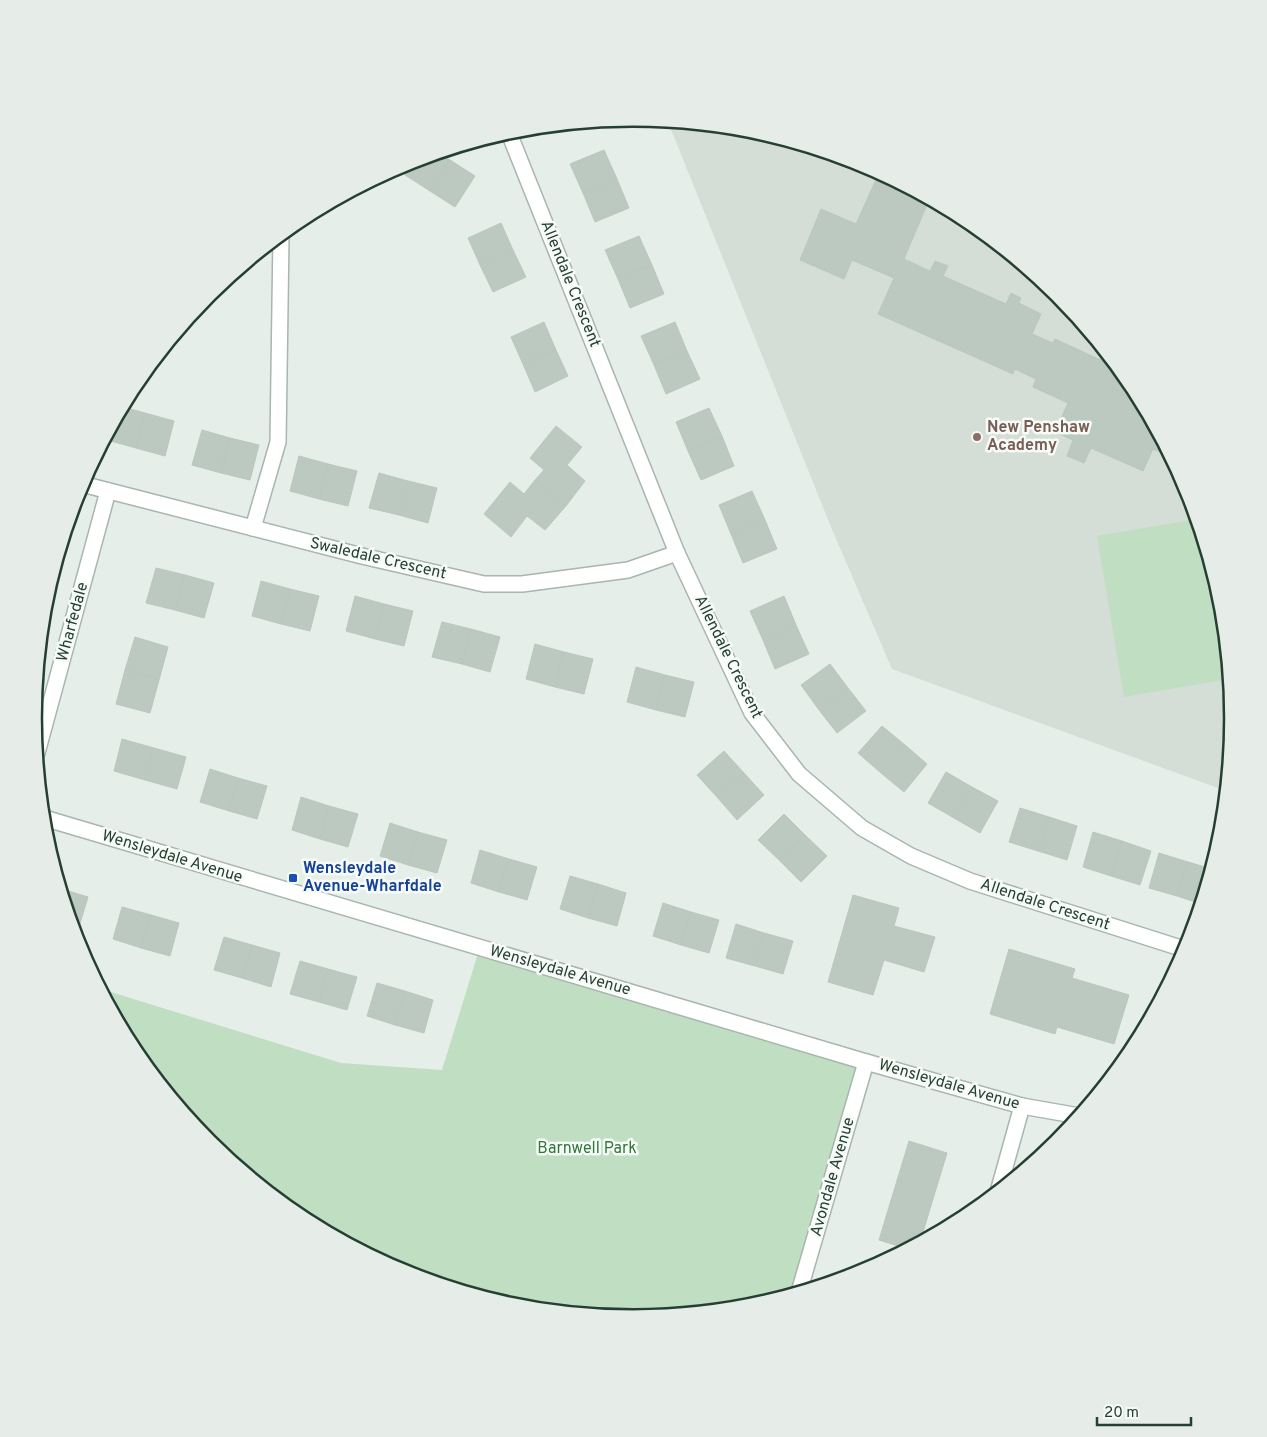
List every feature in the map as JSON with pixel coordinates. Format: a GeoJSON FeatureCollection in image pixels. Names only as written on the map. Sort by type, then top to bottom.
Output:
{"type":"FeatureCollection","features":[{"type":"Feature","properties":{"kind":"street","name":"Allendale Crescent"},"geometry":{"type":"LineString","coordinates":[[512,140],[677,553],[752,713],[799,774],[862,828],[912,856],[970,881],[1179,947]]}},
{"type":"Feature","properties":{"kind":"street"},"geometry":{"type":"LineString","coordinates":[[253,528],[278,442],[281,245]]}},
{"type":"Feature","properties":{"kind":"street","name":"Swaledale Crescent"},"geometry":{"type":"LineString","coordinates":[[90,486],[484,584],[522,584],[628,570],[677,553]]}},
{"type":"Feature","properties":{"kind":"street","name":"Wharfedale"},"geometry":{"type":"LineString","coordinates":[[43,732],[108,491]]}},
{"type":"Feature","properties":{"kind":"street","name":"Wensleydale Avenue"},"geometry":{"type":"LineString","coordinates":[[52,820],[866,1062],[1022,1106],[1072,1115]]}},
{"type":"Feature","properties":{"kind":"street","name":"Avondale Avenue"},"geometry":{"type":"LineString","coordinates":[[801,1284],[866,1062]]}},
{"type":"Feature","properties":{"kind":"street"},"geometry":{"type":"LineString","coordinates":[[1001,1180],[1022,1106]]}},
{"type":"Feature","properties":{"kind":"shaded area","name":"New Penshaw Academy"},"geometry":{"type":"Polygon","coordinates":[[[671,129],[749,139],[786,148],[860,172],[895,188],[962,227],[993,250],[1023,274],[1078,329],[1125,390],[1145,423],[1164,457],[1180,492],[1193,529],[1213,603],[1219,641],[1224,718],[1220,789],[892,669],[831,527],[671,129]]]}},
{"type":"Feature","properties":{"kind":"green space"},"geometry":{"type":"Polygon","coordinates":[[[1190,520],[1213,603],[1223,680],[1124,697],[1097,536],[1190,520]]]}},
{"type":"Feature","properties":{"kind":"green space","name":"Barnwell Park"},"geometry":{"type":"Polygon","coordinates":[[[480,947],[866,1062],[801,1284],[749,1298],[711,1304],[634,1310],[595,1308],[518,1298],[444,1278],[407,1265],[372,1249],[305,1210],[244,1163],[189,1108],[142,1047],[109,992],[341,1063],[442,1070],[480,947]]]}},
{"type":"Feature","properties":{"kind":"building"},"geometry":{"type":"Polygon","coordinates":[[[604,150],[617,179],[583,193],[570,164],[604,150]]]}},
{"type":"Feature","properties":{"kind":"building"},"geometry":{"type":"Polygon","coordinates":[[[444,159],[450,160],[430,191],[405,175],[407,172],[444,159]]]}},
{"type":"Feature","properties":{"kind":"building"},"geometry":{"type":"Polygon","coordinates":[[[450,160],[475,176],[455,207],[430,191],[450,160]]]}},
{"type":"Feature","properties":{"kind":"building"},"geometry":{"type":"Polygon","coordinates":[[[617,179],[629,208],[595,222],[583,193],[617,179]]]}},
{"type":"Feature","properties":{"kind":"building"},"geometry":{"type":"Polygon","coordinates":[[[876,179],[927,206],[904,259],[930,271],[935,261],[948,266],[943,276],[1006,304],[1011,293],[1021,298],[1019,303],[1041,314],[1032,334],[1053,343],[1055,339],[1104,361],[1125,390],[1161,452],[1153,449],[1143,471],[1091,448],[1084,463],[1067,456],[1073,440],[1055,432],[1068,403],[1033,387],[1036,379],[1015,369],[1013,374],[878,314],[894,278],[852,260],[844,279],[800,260],[821,209],[856,224],[876,179]]]}},
{"type":"Feature","properties":{"kind":"building"},"geometry":{"type":"Polygon","coordinates":[[[501,223],[513,250],[480,265],[468,238],[501,223]]]}},
{"type":"Feature","properties":{"kind":"building"},"geometry":{"type":"Polygon","coordinates":[[[639,236],[652,265],[618,279],[605,250],[639,236]]]}},
{"type":"Feature","properties":{"kind":"building"},"geometry":{"type":"Polygon","coordinates":[[[513,250],[526,277],[493,292],[480,265],[513,250]]]}},
{"type":"Feature","properties":{"kind":"building"},"geometry":{"type":"Polygon","coordinates":[[[652,265],[664,294],[630,308],[618,279],[652,265]]]}},
{"type":"Feature","properties":{"kind":"building"},"geometry":{"type":"Polygon","coordinates":[[[544,322],[556,350],[523,364],[511,337],[544,322]]]}},
{"type":"Feature","properties":{"kind":"building"},"geometry":{"type":"Polygon","coordinates":[[[675,322],[687,351],[654,365],[641,336],[675,322]]]}},
{"type":"Feature","properties":{"kind":"building"},"geometry":{"type":"Polygon","coordinates":[[[556,350],[568,376],[535,392],[523,364],[556,350]]]}},
{"type":"Feature","properties":{"kind":"building"},"geometry":{"type":"Polygon","coordinates":[[[687,351],[700,379],[666,394],[654,365],[687,351]]]}},
{"type":"Feature","properties":{"kind":"building"},"geometry":{"type":"Polygon","coordinates":[[[709,408],[722,436],[688,451],[676,422],[709,408]]]}},
{"type":"Feature","properties":{"kind":"building"},"geometry":{"type":"Polygon","coordinates":[[[130,409],[145,413],[136,448],[112,441],[130,409]]]}},
{"type":"Feature","properties":{"kind":"building"},"geometry":{"type":"Polygon","coordinates":[[[145,413],[174,421],[165,456],[136,448],[145,413]]]}},
{"type":"Feature","properties":{"kind":"building"},"geometry":{"type":"Polygon","coordinates":[[[556,426],[582,447],[567,465],[585,481],[566,506],[535,480],[544,470],[530,458],[556,426]]]}},
{"type":"Feature","properties":{"kind":"building"},"geometry":{"type":"Polygon","coordinates":[[[202,430],[230,438],[221,473],[192,465],[202,430]]]}},
{"type":"Feature","properties":{"kind":"building"},"geometry":{"type":"Polygon","coordinates":[[[722,436],[734,466],[701,480],[688,451],[722,436]]]}},
{"type":"Feature","properties":{"kind":"building"},"geometry":{"type":"Polygon","coordinates":[[[230,438],[259,445],[250,480],[221,473],[230,438]]]}},
{"type":"Feature","properties":{"kind":"building"},"geometry":{"type":"Polygon","coordinates":[[[299,456],[328,464],[319,499],[290,491],[299,456]]]}},
{"type":"Feature","properties":{"kind":"building"},"geometry":{"type":"Polygon","coordinates":[[[328,464],[357,471],[348,506],[319,499],[328,464]]]}},
{"type":"Feature","properties":{"kind":"building"},"geometry":{"type":"Polygon","coordinates":[[[379,473],[408,481],[399,515],[369,508],[379,473]]]}},
{"type":"Feature","properties":{"kind":"building"},"geometry":{"type":"Polygon","coordinates":[[[535,480],[566,506],[545,530],[527,516],[511,537],[484,514],[510,482],[524,494],[535,480]]]}},
{"type":"Feature","properties":{"kind":"building"},"geometry":{"type":"Polygon","coordinates":[[[408,481],[437,488],[428,523],[399,515],[408,481]]]}},
{"type":"Feature","properties":{"kind":"building"},"geometry":{"type":"Polygon","coordinates":[[[752,491],[765,520],[731,534],[719,505],[752,491]]]}},
{"type":"Feature","properties":{"kind":"building"},"geometry":{"type":"Polygon","coordinates":[[[765,520],[777,549],[743,563],[731,534],[765,520]]]}},
{"type":"Feature","properties":{"kind":"building"},"geometry":{"type":"Polygon","coordinates":[[[156,568],[185,575],[175,610],[146,603],[156,568]]]}},
{"type":"Feature","properties":{"kind":"building"},"geometry":{"type":"Polygon","coordinates":[[[185,575],[214,583],[204,618],[175,610],[185,575]]]}},
{"type":"Feature","properties":{"kind":"building"},"geometry":{"type":"Polygon","coordinates":[[[261,581],[290,589],[281,624],[252,616],[261,581]]]}},
{"type":"Feature","properties":{"kind":"building"},"geometry":{"type":"Polygon","coordinates":[[[290,589],[319,596],[310,631],[281,624],[290,589]]]}},
{"type":"Feature","properties":{"kind":"building"},"geometry":{"type":"Polygon","coordinates":[[[355,596],[384,604],[375,639],[346,631],[355,596]]]}},
{"type":"Feature","properties":{"kind":"building"},"geometry":{"type":"Polygon","coordinates":[[[784,596],[796,625],[763,640],[750,611],[784,596]]]}},
{"type":"Feature","properties":{"kind":"building"},"geometry":{"type":"Polygon","coordinates":[[[384,604],[413,611],[404,646],[375,639],[384,604]]]}},
{"type":"Feature","properties":{"kind":"building"},"geometry":{"type":"Polygon","coordinates":[[[442,622],[471,629],[462,664],[432,657],[442,622]]]}},
{"type":"Feature","properties":{"kind":"building"},"geometry":{"type":"Polygon","coordinates":[[[796,625],[809,654],[775,669],[763,640],[796,625]]]}},
{"type":"Feature","properties":{"kind":"building"},"geometry":{"type":"Polygon","coordinates":[[[471,629],[500,637],[490,672],[462,664],[471,629]]]}},
{"type":"Feature","properties":{"kind":"building"},"geometry":{"type":"Polygon","coordinates":[[[135,637],[168,647],[159,680],[125,670],[135,637]]]}},
{"type":"Feature","properties":{"kind":"building"},"geometry":{"type":"Polygon","coordinates":[[[535,644],[564,652],[555,687],[526,679],[535,644]]]}},
{"type":"Feature","properties":{"kind":"building"},"geometry":{"type":"Polygon","coordinates":[[[564,652],[593,659],[584,694],[555,687],[564,652]]]}},
{"type":"Feature","properties":{"kind":"building"},"geometry":{"type":"Polygon","coordinates":[[[830,664],[848,688],[819,710],[801,685],[830,664]]]}},
{"type":"Feature","properties":{"kind":"building"},"geometry":{"type":"Polygon","coordinates":[[[636,667],[665,675],[656,710],[627,702],[636,667]]]}},
{"type":"Feature","properties":{"kind":"building"},"geometry":{"type":"Polygon","coordinates":[[[125,670],[159,680],[150,713],[116,704],[125,670]]]}},
{"type":"Feature","properties":{"kind":"building"},"geometry":{"type":"Polygon","coordinates":[[[665,675],[694,682],[685,717],[656,710],[665,675]]]}},
{"type":"Feature","properties":{"kind":"building"},"geometry":{"type":"Polygon","coordinates":[[[848,688],[866,711],[837,733],[819,710],[848,688]]]}},
{"type":"Feature","properties":{"kind":"building"},"geometry":{"type":"Polygon","coordinates":[[[882,726],[905,745],[881,773],[858,753],[882,726]]]}},
{"type":"Feature","properties":{"kind":"building"},"geometry":{"type":"Polygon","coordinates":[[[122,739],[154,748],[145,780],[114,771],[122,739]]]}},
{"type":"Feature","properties":{"kind":"building"},"geometry":{"type":"Polygon","coordinates":[[[905,745],[927,764],[904,792],[881,773],[905,745]]]}},
{"type":"Feature","properties":{"kind":"building"},"geometry":{"type":"Polygon","coordinates":[[[154,748],[186,757],[177,789],[145,780],[154,748]]]}},
{"type":"Feature","properties":{"kind":"building"},"geometry":{"type":"Polygon","coordinates":[[[724,751],[744,773],[717,797],[697,775],[724,751]]]}},
{"type":"Feature","properties":{"kind":"building"},"geometry":{"type":"Polygon","coordinates":[[[210,769],[238,778],[229,811],[200,802],[210,769]]]}},
{"type":"Feature","properties":{"kind":"building"},"geometry":{"type":"Polygon","coordinates":[[[946,772],[972,787],[954,818],[928,803],[946,772]]]}},
{"type":"Feature","properties":{"kind":"building"},"geometry":{"type":"Polygon","coordinates":[[[744,773],[764,795],[737,820],[717,797],[744,773]]]}},
{"type":"Feature","properties":{"kind":"building"},"geometry":{"type":"Polygon","coordinates":[[[238,778],[267,786],[257,819],[229,811],[238,778]]]}},
{"type":"Feature","properties":{"kind":"building"},"geometry":{"type":"Polygon","coordinates":[[[972,787],[998,801],[980,833],[954,818],[972,787]]]}},
{"type":"Feature","properties":{"kind":"building"},"geometry":{"type":"Polygon","coordinates":[[[301,797],[329,806],[320,839],[292,830],[301,797]]]}},
{"type":"Feature","properties":{"kind":"building"},"geometry":{"type":"Polygon","coordinates":[[[329,806],[358,814],[348,847],[320,839],[329,806]]]}},
{"type":"Feature","properties":{"kind":"building"},"geometry":{"type":"Polygon","coordinates":[[[1020,808],[1049,817],[1038,851],[1009,842],[1020,808]]]}},
{"type":"Feature","properties":{"kind":"building"},"geometry":{"type":"Polygon","coordinates":[[[784,814],[805,835],[780,861],[758,840],[784,814]]]}},
{"type":"Feature","properties":{"kind":"building"},"geometry":{"type":"Polygon","coordinates":[[[1049,817],[1077,826],[1067,860],[1038,851],[1049,817]]]}},
{"type":"Feature","properties":{"kind":"building"},"geometry":{"type":"Polygon","coordinates":[[[390,823],[418,832],[408,865],[380,856],[390,823]]]}},
{"type":"Feature","properties":{"kind":"building"},"geometry":{"type":"Polygon","coordinates":[[[418,832],[447,840],[437,873],[408,865],[418,832]]]}},
{"type":"Feature","properties":{"kind":"building"},"geometry":{"type":"Polygon","coordinates":[[[1093,832],[1122,841],[1111,876],[1083,867],[1093,832]]]}},
{"type":"Feature","properties":{"kind":"building"},"geometry":{"type":"Polygon","coordinates":[[[805,835],[827,856],[801,882],[780,861],[805,835]]]}},
{"type":"Feature","properties":{"kind":"building"},"geometry":{"type":"Polygon","coordinates":[[[1122,841],[1151,851],[1140,885],[1111,876],[1122,841]]]}},
{"type":"Feature","properties":{"kind":"building"},"geometry":{"type":"Polygon","coordinates":[[[480,850],[509,859],[499,892],[471,883],[480,850]]]}},
{"type":"Feature","properties":{"kind":"building"},"geometry":{"type":"Polygon","coordinates":[[[1159,853],[1188,862],[1177,896],[1149,888],[1159,853]]]}},
{"type":"Feature","properties":{"kind":"building"},"geometry":{"type":"Polygon","coordinates":[[[509,859],[537,867],[527,900],[499,892],[509,859]]]}},
{"type":"Feature","properties":{"kind":"building"},"geometry":{"type":"Polygon","coordinates":[[[1188,862],[1205,867],[1195,902],[1177,896],[1188,862]]]}},
{"type":"Feature","properties":{"kind":"building"},"geometry":{"type":"Polygon","coordinates":[[[570,876],[598,884],[588,918],[560,909],[570,876]]]}},
{"type":"Feature","properties":{"kind":"building"},"geometry":{"type":"Polygon","coordinates":[[[598,884],[626,893],[617,926],[588,918],[598,884]]]}},
{"type":"Feature","properties":{"kind":"building"},"geometry":{"type":"Polygon","coordinates":[[[69,891],[88,897],[80,924],[69,891]]]}},
{"type":"Feature","properties":{"kind":"building"},"geometry":{"type":"Polygon","coordinates":[[[853,895],[899,908],[894,926],[935,937],[924,972],[884,960],[873,995],[828,982],[853,895]]]}},
{"type":"Feature","properties":{"kind":"building"},"geometry":{"type":"Polygon","coordinates":[[[663,903],[691,912],[681,945],[653,936],[663,903]]]}},
{"type":"Feature","properties":{"kind":"building"},"geometry":{"type":"Polygon","coordinates":[[[122,907],[151,915],[141,948],[113,939],[122,907]]]}},
{"type":"Feature","properties":{"kind":"building"},"geometry":{"type":"Polygon","coordinates":[[[691,912],[719,920],[709,953],[681,945],[691,912]]]}},
{"type":"Feature","properties":{"kind":"building"},"geometry":{"type":"Polygon","coordinates":[[[151,915],[179,923],[170,956],[141,948],[151,915]]]}},
{"type":"Feature","properties":{"kind":"building"},"geometry":{"type":"Polygon","coordinates":[[[736,924],[764,933],[755,966],[726,958],[736,924]]]}},
{"type":"Feature","properties":{"kind":"building"},"geometry":{"type":"Polygon","coordinates":[[[764,933],[793,941],[783,974],[755,966],[764,933]]]}},
{"type":"Feature","properties":{"kind":"building"},"geometry":{"type":"Polygon","coordinates":[[[224,937],[252,945],[242,978],[214,970],[224,937]]]}},
{"type":"Feature","properties":{"kind":"building"},"geometry":{"type":"Polygon","coordinates":[[[252,945],[280,953],[271,987],[242,978],[252,945]]]}},
{"type":"Feature","properties":{"kind":"building"},"geometry":{"type":"Polygon","coordinates":[[[1009,949],[1075,969],[1072,978],[1129,995],[1114,1044],[1057,1027],[1055,1034],[990,1014],[1009,949]]]}},
{"type":"Feature","properties":{"kind":"building"},"geometry":{"type":"Polygon","coordinates":[[[300,961],[328,969],[319,1002],[290,994],[300,961]]]}},
{"type":"Feature","properties":{"kind":"building"},"geometry":{"type":"Polygon","coordinates":[[[328,969],[357,977],[347,1010],[319,1002],[328,969]]]}},
{"type":"Feature","properties":{"kind":"building"},"geometry":{"type":"Polygon","coordinates":[[[377,983],[405,991],[395,1025],[367,1016],[377,983]]]}},
{"type":"Feature","properties":{"kind":"building"},"geometry":{"type":"Polygon","coordinates":[[[405,991],[433,1000],[424,1033],[395,1025],[405,991]]]}},
{"type":"Feature","properties":{"kind":"building"},"geometry":{"type":"Polygon","coordinates":[[[909,1141],[947,1153],[923,1234],[900,1246],[879,1240],[909,1141]]]}},
{"type":"Feature","properties":{"kind":"place","name":"New Penshaw Academy"},"geometry":{"type":"Point","coordinates":[977,437]}},
{"type":"Feature","properties":{"kind":"place","name":"Wensleydale Avenue-Wharfdale"},"geometry":{"type":"Point","coordinates":[293,878]}}]}
